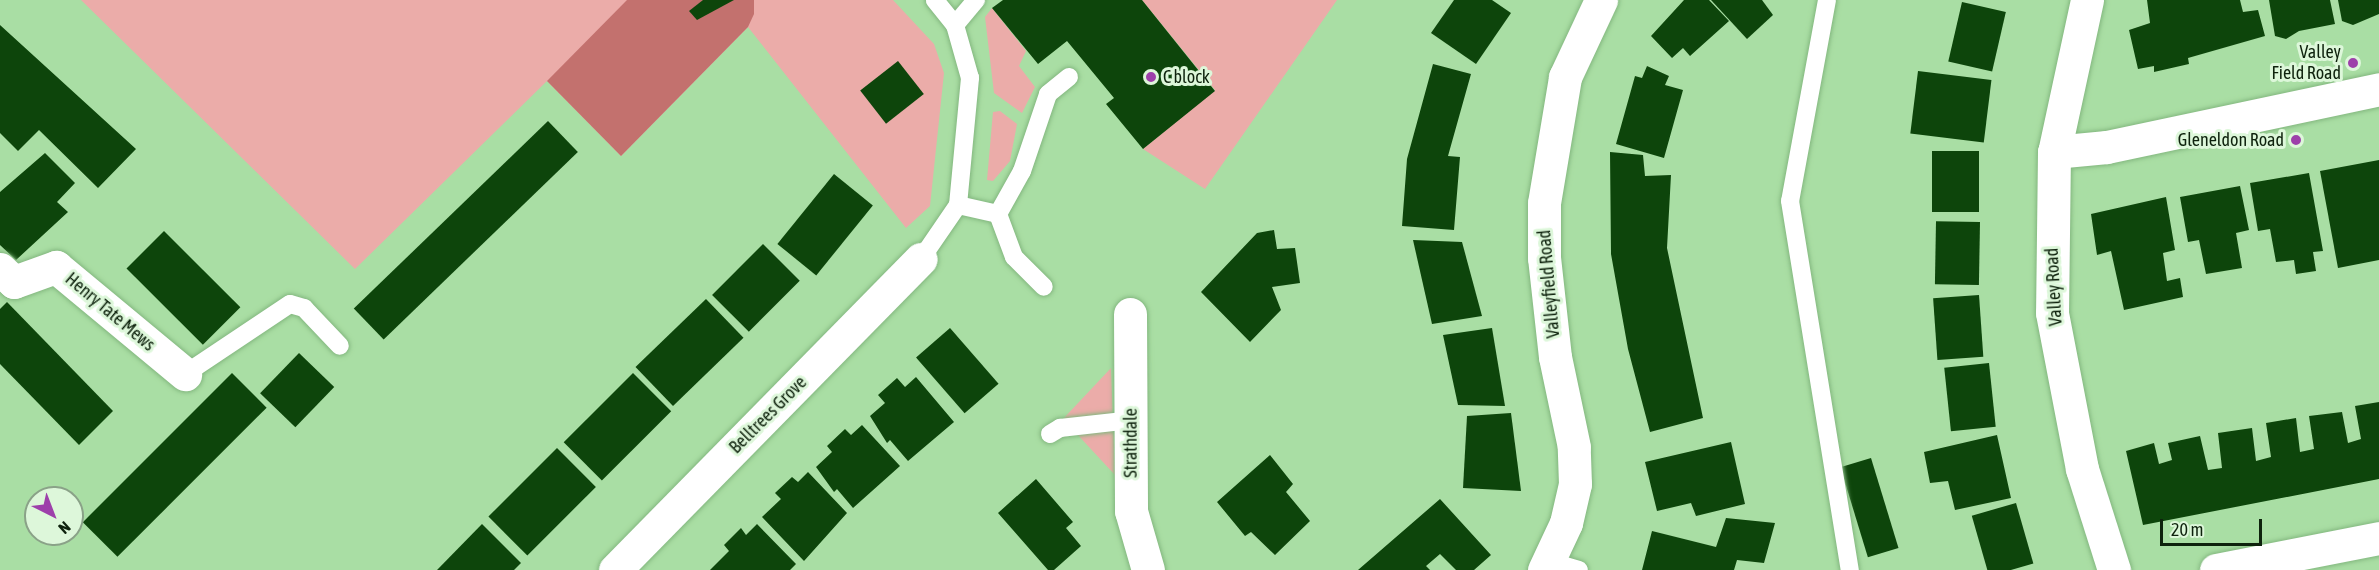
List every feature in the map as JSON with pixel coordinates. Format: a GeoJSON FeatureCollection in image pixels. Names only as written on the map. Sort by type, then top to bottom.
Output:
{"type":"FeatureCollection","features":[{"type":"Feature","properties":{"kind":"street","name":"Valleyfield Road"},"geometry":{"type":"LineString","coordinates":[[1557,567],[1575,484],[1574,447],[1556,357],[1544,258],[1544,203],[1565,77],[1601,0]]}},
{"type":"Feature","properties":{"kind":"street","name":"Valley Road"},"geometry":{"type":"LineString","coordinates":[[2087,0],[2054,152],[2052,313],[2082,469],[2114,570]]}},
{"type":"Feature","properties":{"kind":"street"},"geometry":{"type":"LineString","coordinates":[[2054,152],[2107,147],[2379,89]]}},
{"type":"Feature","properties":{"kind":"street","name":"Belltrees Grove"},"geometry":{"type":"LineString","coordinates":[[615,570],[921,259]]}},
{"type":"Feature","properties":{"kind":"street","name":"Henry Tate Mews"},"geometry":{"type":"LineString","coordinates":[[0,269],[14,282],[56,267],[185,374]]}},
{"type":"Feature","properties":{"kind":"street","name":"Strathdale"},"geometry":{"type":"LineString","coordinates":[[1130,314],[1131,511],[1148,570]]}},
{"type":"Feature","properties":{"kind":"street"},"geometry":{"type":"LineString","coordinates":[[2216,570],[2379,538]]}},
{"type":"Feature","properties":{"kind":"lane"},"geometry":{"type":"LineString","coordinates":[[921,259],[958,205],[970,78],[955,25],[935,0]]}},
{"type":"Feature","properties":{"kind":"lane"},"geometry":{"type":"LineString","coordinates":[[955,25],[976,0]]}},
{"type":"Feature","properties":{"kind":"lane"},"geometry":{"type":"LineString","coordinates":[[1827,0],[1790,201],[1850,570]]}},
{"type":"Feature","properties":{"kind":"lane"},"geometry":{"type":"LineString","coordinates":[[1044,287],[1014,257],[998,214],[1022,171],[1048,94],[1069,77]]}},
{"type":"Feature","properties":{"kind":"lane"},"geometry":{"type":"LineString","coordinates":[[958,205],[998,214]]}},
{"type":"Feature","properties":{"kind":"lane"},"geometry":{"type":"LineString","coordinates":[[185,374],[290,304],[304,308],[340,346]]}},
{"type":"Feature","properties":{"kind":"lane"},"geometry":{"type":"LineString","coordinates":[[1050,434],[1060,428],[1131,420]]}},
{"type":"Feature","properties":{"kind":"shaded area"},"geometry":{"type":"Polygon","coordinates":[[[81,0],[893,0],[934,44],[944,73],[930,206],[906,228],[748,27],[621,156],[547,81],[355,269],[81,0]]]}},
{"type":"Feature","properties":{"kind":"shaded area"},"geometry":{"type":"Polygon","coordinates":[[[627,0],[754,0],[754,14],[748,27],[621,156],[547,81],[627,0]]]}},
{"type":"Feature","properties":{"kind":"shaded area"},"geometry":{"type":"Polygon","coordinates":[[[1142,0],[1337,0],[1205,189],[1143,149],[1215,90],[1142,0]]]}},
{"type":"Feature","properties":{"kind":"shaded area"},"geometry":{"type":"Polygon","coordinates":[[[992,8],[1026,51],[1019,66],[1035,87],[1022,113],[994,93],[985,17],[992,8]]]}},
{"type":"Feature","properties":{"kind":"shaded area"},"geometry":{"type":"Polygon","coordinates":[[[1000,111],[1017,124],[1010,161],[993,181],[987,180],[993,112],[1000,111]]]}},
{"type":"Feature","properties":{"kind":"shaded area"},"geometry":{"type":"Polygon","coordinates":[[[1111,368],[1115,475],[1063,419],[1111,368]]]}},
{"type":"Feature","properties":{"kind":"building"},"geometry":{"type":"Polygon","coordinates":[[[703,0],[734,0],[697,20],[689,11],[703,0]]]}},
{"type":"Feature","properties":{"kind":"building","name":"C block"},"geometry":{"type":"Polygon","coordinates":[[[1003,0],[1142,0],[1215,91],[1143,149],[1106,104],[1114,98],[1067,41],[1038,64],[992,8],[1003,0]]]}},
{"type":"Feature","properties":{"kind":"building"},"geometry":{"type":"Polygon","coordinates":[[[1454,0],[1492,0],[1511,13],[1476,64],[1431,33],[1454,0]]]}},
{"type":"Feature","properties":{"kind":"building"},"geometry":{"type":"Polygon","coordinates":[[[1684,0],[1709,0],[1729,21],[1690,56],[1683,48],[1672,58],[1651,36],[1684,0]]]}},
{"type":"Feature","properties":{"kind":"building"},"geometry":{"type":"Polygon","coordinates":[[[1711,0],[1762,0],[1773,15],[1747,39],[1711,0]]]}},
{"type":"Feature","properties":{"kind":"building"},"geometry":{"type":"Polygon","coordinates":[[[2147,0],[2240,0],[2243,12],[2258,10],[2265,36],[2188,58],[2189,64],[2154,72],[2154,66],[2138,69],[2129,30],[2150,23],[2147,0]]]}},
{"type":"Feature","properties":{"kind":"building"},"geometry":{"type":"Polygon","coordinates":[[[2269,0],[2330,0],[2335,24],[2299,31],[2286,39],[2275,36],[2269,0]]]}},
{"type":"Feature","properties":{"kind":"building"},"geometry":{"type":"Polygon","coordinates":[[[2338,0],[2379,0],[2379,14],[2353,25],[2342,21],[2338,0]]]}},
{"type":"Feature","properties":{"kind":"building"},"geometry":{"type":"Polygon","coordinates":[[[1962,2],[2006,12],[1992,72],[1948,61],[1962,2]]]}},
{"type":"Feature","properties":{"kind":"building"},"geometry":{"type":"Polygon","coordinates":[[[0,25],[136,149],[98,188],[39,130],[18,151],[0,133],[0,25]]]}},
{"type":"Feature","properties":{"kind":"building"},"geometry":{"type":"Polygon","coordinates":[[[898,61],[924,94],[886,124],[860,91],[898,61]]]}},
{"type":"Feature","properties":{"kind":"building"},"geometry":{"type":"Polygon","coordinates":[[[1433,64],[1471,74],[1448,156],[1460,157],[1454,230],[1402,226],[1407,159],[1433,64]]]}},
{"type":"Feature","properties":{"kind":"building"},"geometry":{"type":"Polygon","coordinates":[[[1647,66],[1669,76],[1665,85],[1683,90],[1664,158],[1616,144],[1635,76],[1642,78],[1647,66]]]}},
{"type":"Feature","properties":{"kind":"building"},"geometry":{"type":"Polygon","coordinates":[[[1918,71],[1991,80],[1984,143],[1910,134],[1918,71]]]}},
{"type":"Feature","properties":{"kind":"building"},"geometry":{"type":"Polygon","coordinates":[[[548,121],[578,152],[384,339],[354,309],[548,121]]]}},
{"type":"Feature","properties":{"kind":"building"},"geometry":{"type":"Polygon","coordinates":[[[1932,151],[1979,151],[1979,212],[1932,212],[1932,151]]]}},
{"type":"Feature","properties":{"kind":"building"},"geometry":{"type":"Polygon","coordinates":[[[1610,152],[1643,155],[1645,176],[1671,175],[1667,248],[1703,418],[1650,432],[1628,349],[1611,254],[1610,152]]]}},
{"type":"Feature","properties":{"kind":"building"},"geometry":{"type":"Polygon","coordinates":[[[45,153],[75,183],[57,202],[68,212],[16,260],[0,245],[0,192],[45,153]]]}},
{"type":"Feature","properties":{"kind":"building"},"geometry":{"type":"Polygon","coordinates":[[[2379,160],[2379,260],[2338,268],[2320,171],[2379,160]]]}},
{"type":"Feature","properties":{"kind":"building"},"geometry":{"type":"Polygon","coordinates":[[[2309,173],[2323,251],[2313,252],[2316,271],[2296,274],[2294,260],[2276,262],[2270,229],[2258,231],[2250,183],[2309,173]]]}},
{"type":"Feature","properties":{"kind":"building"},"geometry":{"type":"Polygon","coordinates":[[[834,174],[873,205],[816,275],[777,244],[834,174]]]}},
{"type":"Feature","properties":{"kind":"building"},"geometry":{"type":"Polygon","coordinates":[[[2240,186],[2249,230],[2236,233],[2242,268],[2206,274],[2199,240],[2188,242],[2180,197],[2240,186]]]}},
{"type":"Feature","properties":{"kind":"building"},"geometry":{"type":"Polygon","coordinates":[[[2166,197],[2175,250],[2163,253],[2167,281],[2180,278],[2183,297],[2124,310],[2111,251],[2097,255],[2091,214],[2166,197]]]}},
{"type":"Feature","properties":{"kind":"building"},"geometry":{"type":"Polygon","coordinates":[[[1936,221],[1980,222],[1979,285],[1935,284],[1936,221]]]}},
{"type":"Feature","properties":{"kind":"building"},"geometry":{"type":"Polygon","coordinates":[[[1274,230],[1277,249],[1295,248],[1300,283],[1272,287],[1281,310],[1250,342],[1201,292],[1257,233],[1274,230]]]}},
{"type":"Feature","properties":{"kind":"building"},"geometry":{"type":"Polygon","coordinates":[[[164,231],[240,307],[203,345],[127,268],[164,231]]]}},
{"type":"Feature","properties":{"kind":"building"},"geometry":{"type":"Polygon","coordinates":[[[1413,240],[1462,242],[1482,316],[1432,324],[1413,240]]]}},
{"type":"Feature","properties":{"kind":"building"},"geometry":{"type":"Polygon","coordinates":[[[763,244],[800,281],[749,332],[712,295],[763,244]]]}},
{"type":"Feature","properties":{"kind":"building"},"geometry":{"type":"Polygon","coordinates":[[[1979,295],[1983,357],[1937,360],[1933,298],[1979,295]]]}},
{"type":"Feature","properties":{"kind":"building"},"geometry":{"type":"Polygon","coordinates":[[[706,299],[744,338],[673,406],[636,367],[706,299]]]}},
{"type":"Feature","properties":{"kind":"building"},"geometry":{"type":"Polygon","coordinates":[[[7,302],[113,411],[79,445],[0,364],[0,309],[7,302]]]}},
{"type":"Feature","properties":{"kind":"building"},"geometry":{"type":"Polygon","coordinates":[[[950,328],[999,384],[965,413],[916,358],[950,328]]]}},
{"type":"Feature","properties":{"kind":"building"},"geometry":{"type":"Polygon","coordinates":[[[1492,328],[1505,406],[1458,405],[1443,335],[1492,328]]]}},
{"type":"Feature","properties":{"kind":"building"},"geometry":{"type":"Polygon","coordinates":[[[299,353],[334,387],[295,427],[260,393],[299,353]]]}},
{"type":"Feature","properties":{"kind":"building"},"geometry":{"type":"Polygon","coordinates":[[[1989,363],[1996,427],[1951,431],[1944,368],[1989,363]]]}},
{"type":"Feature","properties":{"kind":"building"},"geometry":{"type":"Polygon","coordinates":[[[232,373],[267,408],[117,557],[84,521],[232,373]]]}},
{"type":"Feature","properties":{"kind":"building"},"geometry":{"type":"Polygon","coordinates":[[[633,373],[671,411],[602,480],[564,442],[633,373]]]}},
{"type":"Feature","properties":{"kind":"building"},"geometry":{"type":"Polygon","coordinates":[[[916,377],[954,422],[908,461],[890,440],[887,443],[870,416],[885,403],[878,395],[897,378],[905,387],[916,377]]]}},
{"type":"Feature","properties":{"kind":"building"},"geometry":{"type":"Polygon","coordinates":[[[2379,402],[2379,479],[2143,525],[2126,451],[2154,443],[2159,464],[2172,460],[2168,443],[2200,436],[2208,470],[2222,468],[2218,433],[2252,428],[2256,461],[2271,457],[2266,423],[2296,418],[2300,452],[2314,449],[2309,416],[2342,412],[2348,443],[2361,439],[2355,406],[2379,402]]]}},
{"type":"Feature","properties":{"kind":"building"},"geometry":{"type":"Polygon","coordinates":[[[1511,413],[1521,491],[1463,488],[1467,416],[1511,413]]]}},
{"type":"Feature","properties":{"kind":"building"},"geometry":{"type":"Polygon","coordinates":[[[862,425],[900,466],[853,508],[837,489],[834,492],[816,467],[832,452],[827,446],[845,429],[851,435],[862,425]]]}},
{"type":"Feature","properties":{"kind":"building"},"geometry":{"type":"Polygon","coordinates":[[[1997,435],[2011,498],[1955,510],[1948,481],[1930,483],[1924,452],[1997,435]]]}},
{"type":"Feature","properties":{"kind":"building"},"geometry":{"type":"Polygon","coordinates":[[[1731,442],[1745,504],[1696,516],[1691,503],[1657,511],[1645,462],[1731,442]]]}},
{"type":"Feature","properties":{"kind":"building"},"geometry":{"type":"Polygon","coordinates":[[[557,448],[596,487],[527,555],[488,517],[557,448]]]}},
{"type":"Feature","properties":{"kind":"building"},"geometry":{"type":"Polygon","coordinates":[[[1270,455],[1293,484],[1286,492],[1310,521],[1275,555],[1251,532],[1245,536],[1217,502],[1270,455]]]}},
{"type":"Feature","properties":{"kind":"building"},"geometry":{"type":"Polygon","coordinates":[[[1871,458],[1898,548],[1868,557],[1840,467],[1871,458]]]}},
{"type":"Feature","properties":{"kind":"building"},"geometry":{"type":"Polygon","coordinates":[[[808,472],[847,513],[804,561],[762,517],[781,499],[775,493],[792,477],[798,482],[808,472]]]}},
{"type":"Feature","properties":{"kind":"building"},"geometry":{"type":"Polygon","coordinates":[[[1036,479],[1073,522],[1066,528],[1081,546],[1054,570],[1048,570],[998,513],[1036,479]]]}},
{"type":"Feature","properties":{"kind":"building"},"geometry":{"type":"Polygon","coordinates":[[[1440,499],[1491,555],[1474,570],[1456,570],[1440,554],[1426,566],[1430,570],[1358,570],[1440,499]]]}},
{"type":"Feature","properties":{"kind":"building"},"geometry":{"type":"Polygon","coordinates":[[[2016,503],[2033,564],[2011,570],[1987,570],[1972,516],[2016,503]]]}},
{"type":"Feature","properties":{"kind":"building"},"geometry":{"type":"Polygon","coordinates":[[[1726,518],[1775,523],[1764,563],[1737,560],[1734,570],[1642,570],[1652,531],[1716,547],[1726,518]]]}},
{"type":"Feature","properties":{"kind":"building"},"geometry":{"type":"Polygon","coordinates":[[[482,524],[521,563],[514,570],[437,570],[482,524]]]}},
{"type":"Feature","properties":{"kind":"building"},"geometry":{"type":"Polygon","coordinates":[[[757,524],[796,564],[790,570],[710,570],[729,551],[724,545],[741,528],[746,535],[757,524]]]}},
{"type":"Feature","properties":{"kind":"place","name":"Valley Field Road"},"geometry":{"type":"Point","coordinates":[2353,63]}},
{"type":"Feature","properties":{"kind":"place","name":"C block"},"geometry":{"type":"Point","coordinates":[1151,77]}},
{"type":"Feature","properties":{"kind":"place","name":"Gleneldon Road"},"geometry":{"type":"Point","coordinates":[2296,140]}}]}
